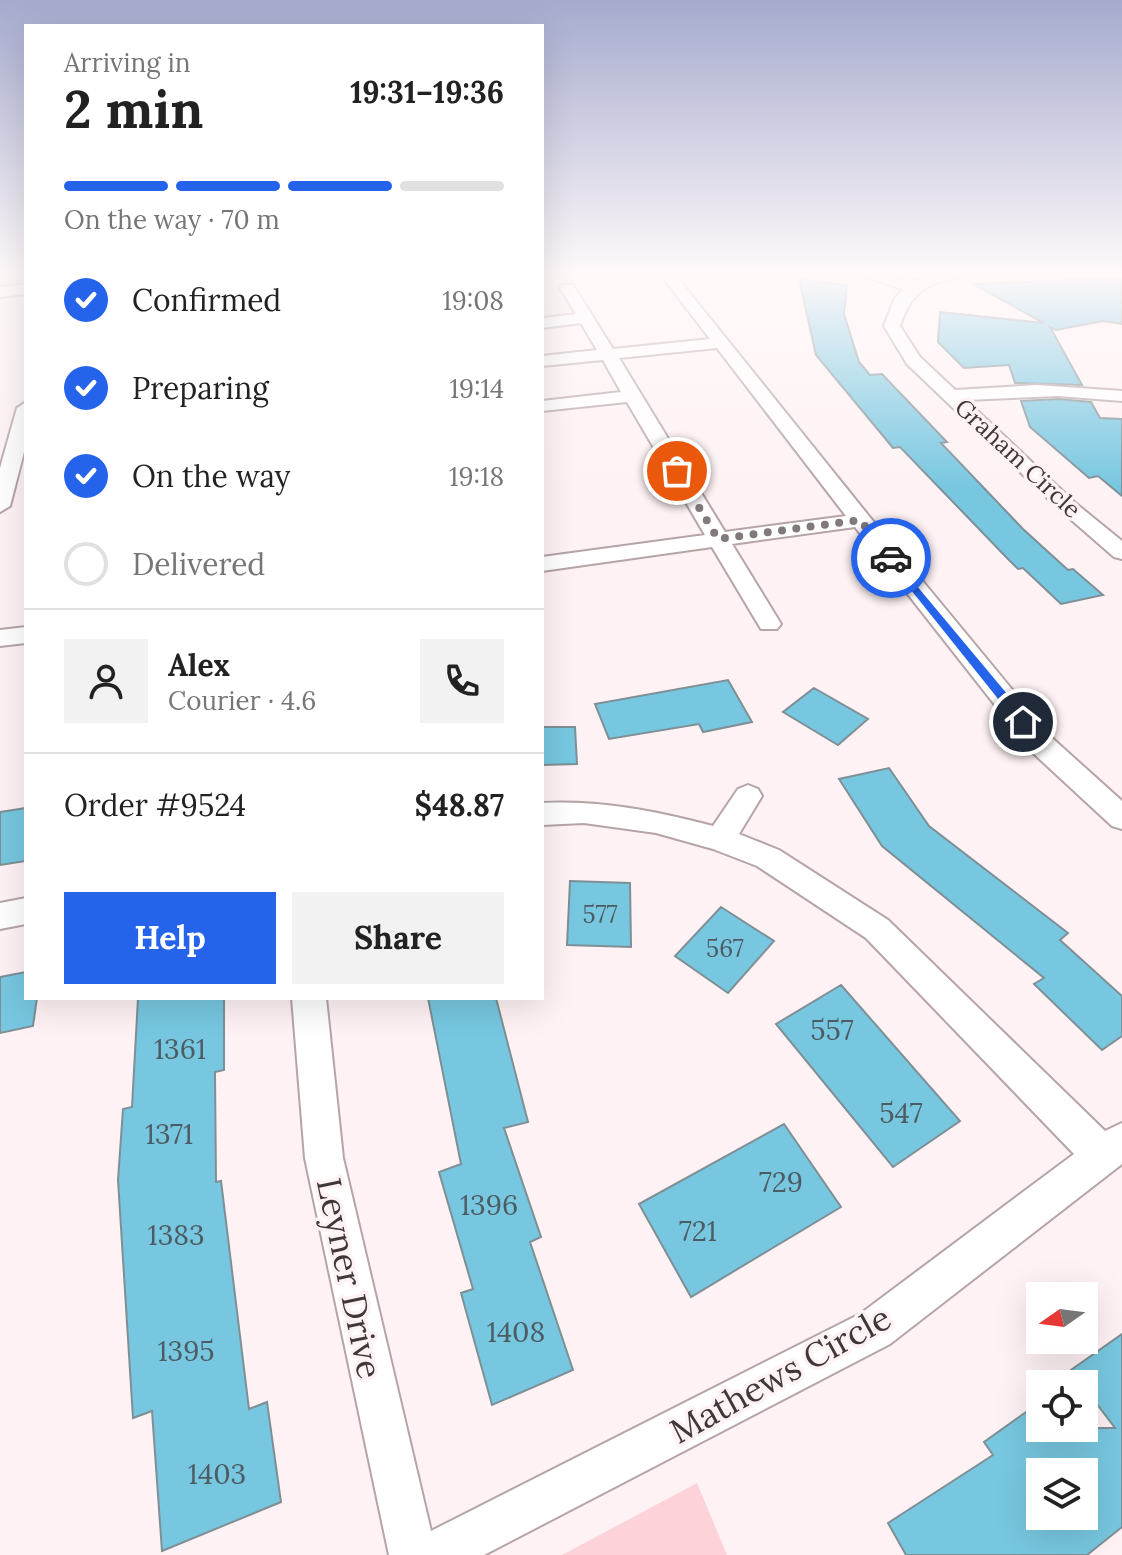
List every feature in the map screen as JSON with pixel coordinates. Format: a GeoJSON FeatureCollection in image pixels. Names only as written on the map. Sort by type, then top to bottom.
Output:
{"type":"FeatureCollection","features":[{"type":"Feature","properties":{"kind":"street"},"geometry":{"type":"LineString","coordinates":[[601,344],[769,624]]}},
{"type":"Feature","properties":{"kind":"street"},"geometry":{"type":"LineString","coordinates":[[544,361],[715,344]]}},
{"type":"Feature","properties":{"kind":"street"},"geometry":{"type":"LineString","coordinates":[[721,344],[1042,745],[1122,818]]}},
{"type":"Feature","properties":{"kind":"street","name":"Graham Circle"},"geometry":{"type":"LineString","coordinates":[[903,344],[913,360],[1067,506],[1122,552]]}},
{"type":"Feature","properties":{"kind":"street"},"geometry":{"type":"LineString","coordinates":[[952,396],[1015,389],[1054,389],[1122,396]]}},
{"type":"Feature","properties":{"kind":"street"},"geometry":{"type":"LineString","coordinates":[[544,406],[631,396]]}},
{"type":"Feature","properties":{"kind":"street"},"geometry":{"type":"LineString","coordinates":[[0,419],[24,413]]}},
{"type":"Feature","properties":{"kind":"street"},"geometry":{"type":"LineString","coordinates":[[0,506],[6,466],[24,416]]}},
{"type":"Feature","properties":{"kind":"street"},"geometry":{"type":"LineString","coordinates":[[544,564],[860,520]]}},
{"type":"Feature","properties":{"kind":"street"},"geometry":{"type":"LineString","coordinates":[[0,638],[24,635]]}},
{"type":"Feature","properties":{"kind":"street"},"geometry":{"type":"LineString","coordinates":[[720,839],[748,796]]}},
{"type":"Feature","properties":{"kind":"street","name":"Mathews Circle"},"geometry":{"type":"LineString","coordinates":[[434,1555],[875,1329],[1112,1148],[877,929],[768,858],[720,839],[641,820],[584,812],[544,814]]}},
{"type":"Feature","properties":{"kind":"street"},"geometry":{"type":"LineString","coordinates":[[0,916],[24,911]]}},
{"type":"Feature","properties":{"kind":"street","name":"Leyner Drive"},"geometry":{"type":"LineString","coordinates":[[309,1000],[324,1158],[413,1555]]}},
{"type":"Feature","properties":{"kind":"shaded area"},"geometry":{"type":"Polygon","coordinates":[[[697,1483],[727,1555],[562,1555],[697,1483]]]}},
{"type":"Feature","properties":{"kind":"building"},"geometry":{"type":"Polygon","coordinates":[[[813,344],[853,344],[859,362],[870,375],[882,374],[947,442],[941,443],[1023,529],[1068,570],[1073,569],[1103,595],[1061,604],[1023,568],[1018,569],[900,447],[893,448],[816,355],[813,344]]]}},
{"type":"Feature","properties":{"kind":"building"},"geometry":{"type":"Polygon","coordinates":[[[940,344],[1059,344],[1082,385],[1015,383],[1009,365],[964,368],[940,344]]]}},
{"type":"Feature","properties":{"kind":"building"},"geometry":{"type":"Polygon","coordinates":[[[1058,399],[1091,402],[1100,418],[1122,419],[1122,496],[1098,476],[1089,478],[1030,427],[1021,401],[1058,399]]]}},
{"type":"Feature","properties":{"kind":"building"},"geometry":{"type":"Polygon","coordinates":[[[728,680],[752,722],[703,732],[699,724],[609,739],[595,704],[728,680]]]}},
{"type":"Feature","properties":{"kind":"building"},"geometry":{"type":"Polygon","coordinates":[[[814,688],[868,719],[838,745],[783,712],[814,688]]]}},
{"type":"Feature","properties":{"kind":"building"},"geometry":{"type":"Polygon","coordinates":[[[544,727],[575,727],[577,764],[544,765],[544,727]]]}},
{"type":"Feature","properties":{"kind":"building"},"geometry":{"type":"Polygon","coordinates":[[[889,768],[929,826],[1068,933],[1060,940],[1122,996],[1122,1036],[1102,1050],[1034,984],[1044,978],[882,846],[839,779],[889,768]]]}},
{"type":"Feature","properties":{"kind":"building"},"geometry":{"type":"Polygon","coordinates":[[[24,808],[24,861],[0,865],[0,812],[24,808]]]}},
{"type":"Feature","properties":{"kind":"building"},"geometry":{"type":"Polygon","coordinates":[[[570,881],[630,883],[631,947],[567,945],[570,881]]]}},
{"type":"Feature","properties":{"kind":"building"},"geometry":{"type":"Polygon","coordinates":[[[721,907],[774,941],[728,993],[675,956],[721,907]]]}},
{"type":"Feature","properties":{"kind":"building"},"geometry":{"type":"Polygon","coordinates":[[[24,972],[24,1000],[37,1000],[33,1026],[0,1033],[0,977],[24,972]]]}},
{"type":"Feature","properties":{"kind":"building"},"geometry":{"type":"Polygon","coordinates":[[[841,985],[960,1121],[893,1167],[776,1024],[841,985]]]}},
{"type":"Feature","properties":{"kind":"building"},"geometry":{"type":"Polygon","coordinates":[[[138,1000],[224,1000],[224,1070],[215,1072],[216,1182],[221,1181],[249,1409],[267,1402],[281,1502],[162,1551],[152,1411],[133,1418],[118,1180],[123,1109],[132,1107],[138,1000]]]}},
{"type":"Feature","properties":{"kind":"building"},"geometry":{"type":"Polygon","coordinates":[[[428,1000],[497,1000],[528,1122],[504,1128],[541,1237],[530,1242],[573,1370],[492,1405],[461,1293],[473,1289],[439,1172],[461,1164],[428,1000]]]}},
{"type":"Feature","properties":{"kind":"building"},"geometry":{"type":"Polygon","coordinates":[[[784,1124],[841,1207],[691,1297],[639,1204],[784,1124]]]}},
{"type":"Feature","properties":{"kind":"building"},"geometry":{"type":"Polygon","coordinates":[[[1122,1334],[1122,1527],[1087,1555],[906,1555],[888,1523],[993,1455],[984,1442],[1026,1412],[1026,1442],[1098,1442],[1098,1428],[1115,1428],[1098,1406],[1098,1370],[1071,1370],[1098,1354],[1122,1334]]]}},
{"type":"Feature","properties":{"kind":"way so far"},"geometry":{"type":"LineString","coordinates":[[677,471],[718,539],[860,520],[891,558]]}},
{"type":"Feature","properties":{"kind":"route"},"geometry":{"type":"LineString","coordinates":[[891,558],[1023,722]]}}]}
